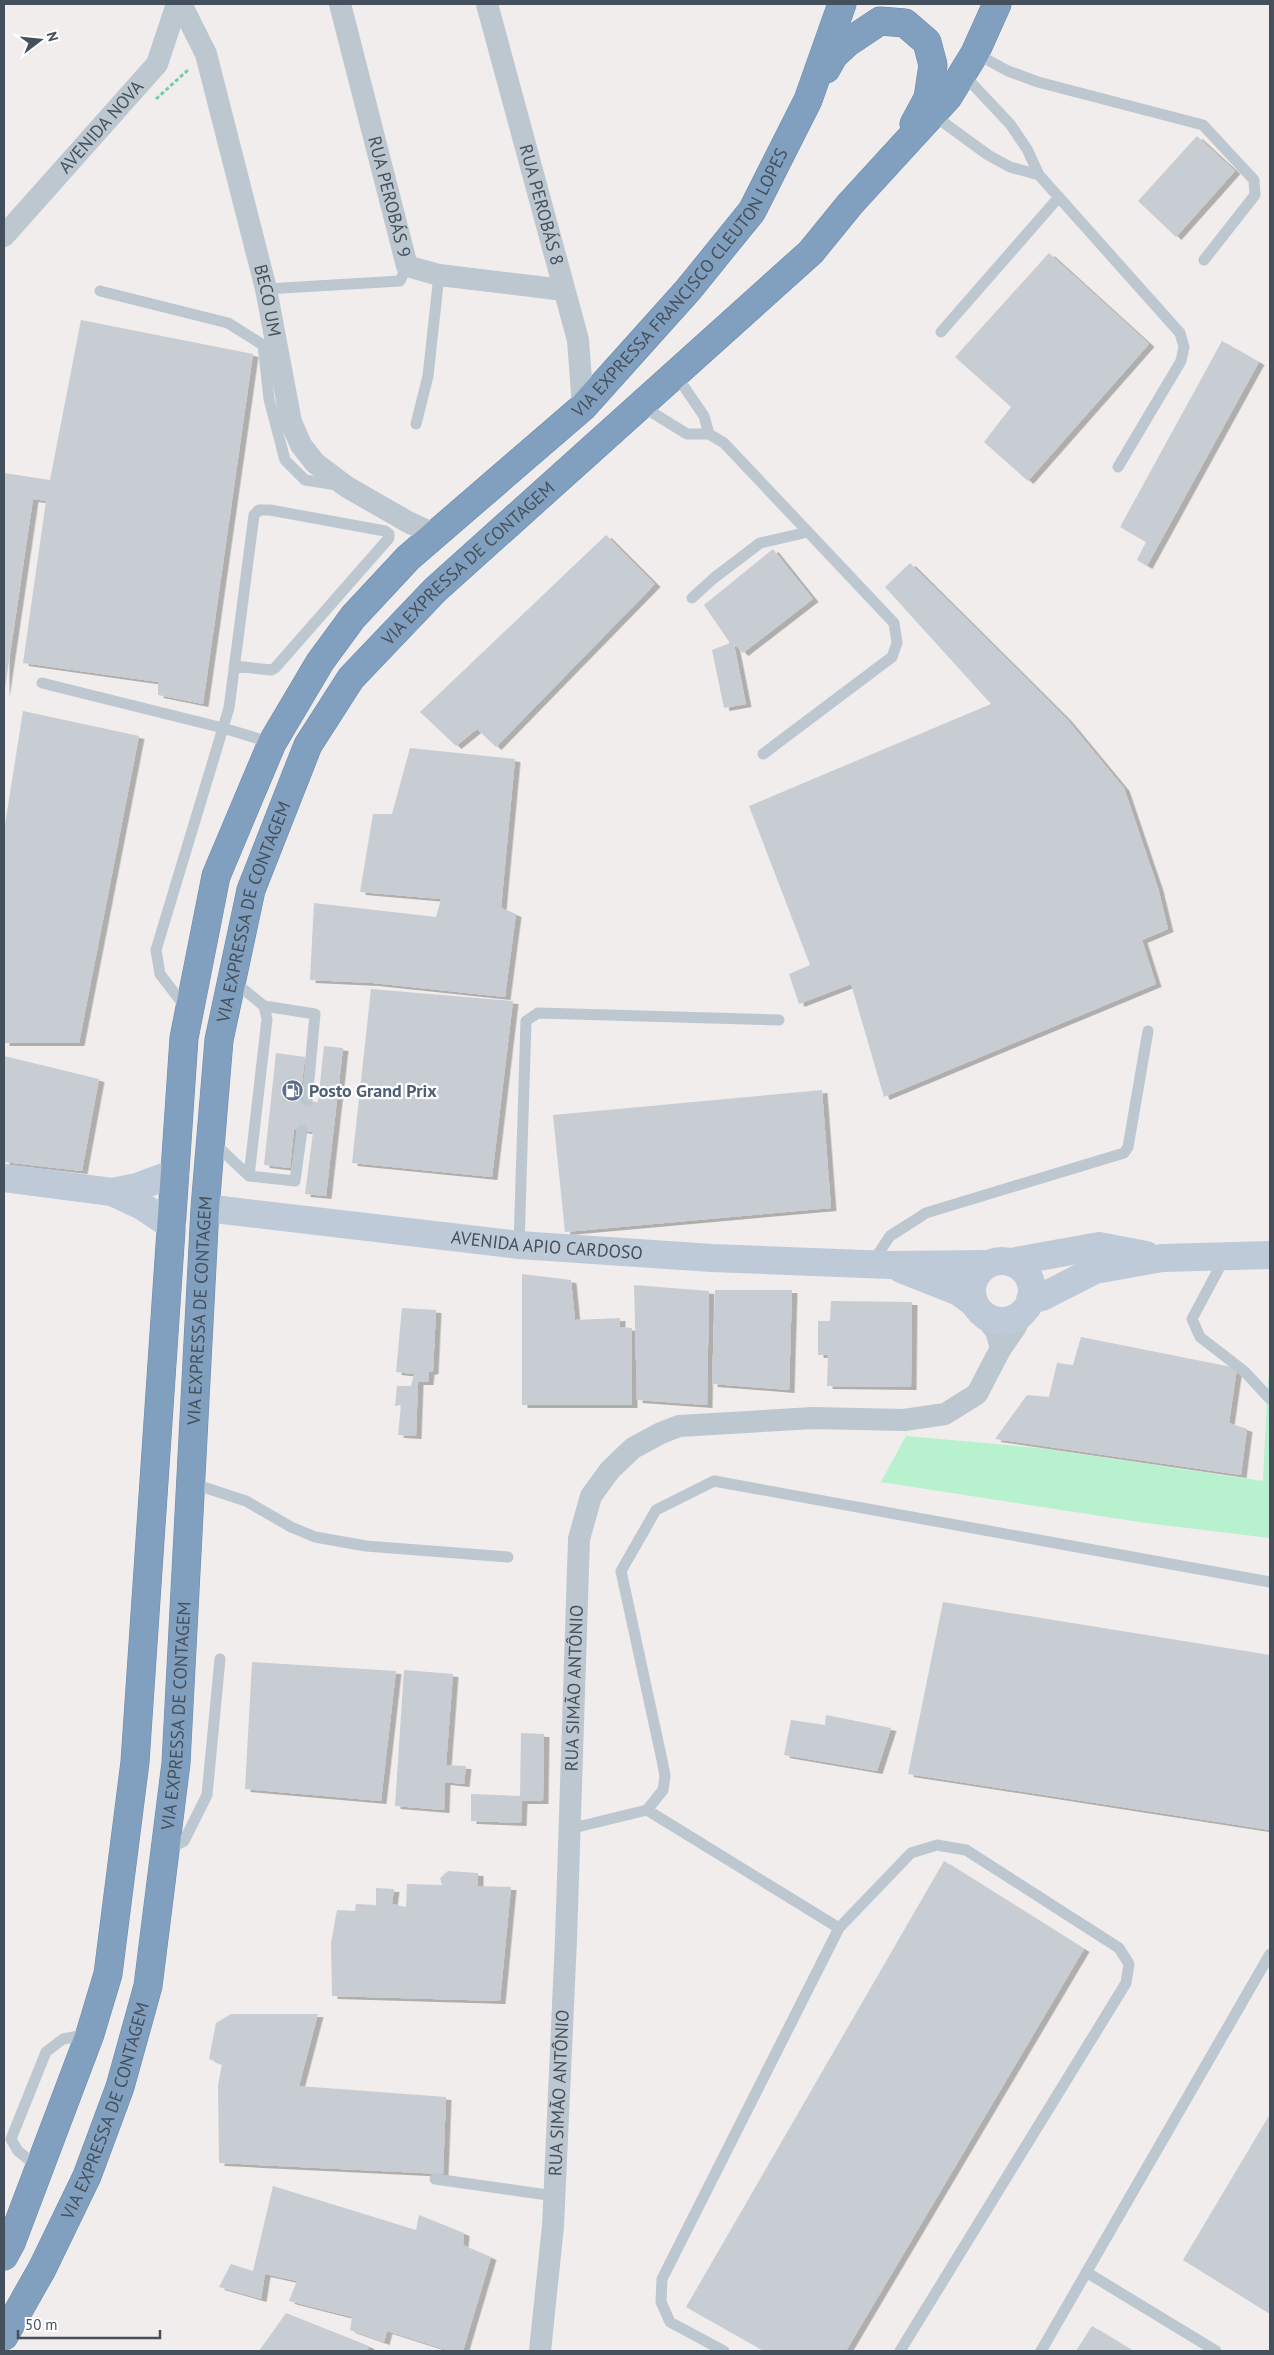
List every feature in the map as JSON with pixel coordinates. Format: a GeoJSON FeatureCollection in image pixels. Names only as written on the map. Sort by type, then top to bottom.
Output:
{"type":"FeatureCollection","features":[{"type":"Feature","properties":{"kind":"highway","name":"VIA EXPRESSA FRANCISCO CLEUTON LOPES"},"geometry":{"type":"LineString","coordinates":[[444,526],[583,406],[688,290],[752,211],[808,100],[842,4]]}},
{"type":"Feature","properties":{"kind":"highway"},"geometry":{"type":"LineString","coordinates":[[640,405],[676,375],[811,252],[948,97],[968,63],[997,4]]}},
{"type":"Feature","properties":{"kind":"highway"},"geometry":{"type":"LineString","coordinates":[[808,100],[834,55],[847,43],[880,21],[906,23],[927,42],[933,65],[928,98],[902,147]]}},
{"type":"Feature","properties":{"kind":"highway","name":"VIA EXPRESSA DE CONTAGEM"},"geometry":{"type":"LineString","coordinates":[[4,2336],[42,2269],[87,2176],[120,2087],[148,1986],[176,1763],[205,1208],[219,1040],[251,890],[308,745],[351,678],[435,590],[640,405]]}},
{"type":"Feature","properties":{"kind":"highway","name":"VIA EXPRESSA DE CONTAGEM"},"geometry":{"type":"LineString","coordinates":[[4,2256],[12,2243],[90,2034],[108,1974],[135,1762],[184,1038],[216,876],[272,743],[320,662],[352,617],[408,558],[444,526]]}},
{"type":"Feature","properties":{"kind":"street","name":"AVENIDA NOVA"},"geometry":{"type":"LineString","coordinates":[[6,231],[157,64],[177,4]]}},
{"type":"Feature","properties":{"kind":"street","name":"BECO UM"},"geometry":{"type":"LineString","coordinates":[[182,4],[206,54],[266,289],[291,422],[301,445],[315,463],[347,487],[408,522],[444,526]]}},
{"type":"Feature","properties":{"kind":"street","name":"RUA PEROBÁS 9"},"geometry":{"type":"LineString","coordinates":[[340,4],[407,266],[439,275],[564,290]]}},
{"type":"Feature","properties":{"kind":"street","name":"RUA PEROBÁS 8"},"geometry":{"type":"LineString","coordinates":[[487,4],[578,340],[583,406]]}},
{"type":"Feature","properties":{"kind":"street"},"geometry":{"type":"LineString","coordinates":[[112,1192],[175,1173]]}},
{"type":"Feature","properties":{"kind":"street"},"geometry":{"type":"LineString","coordinates":[[4,1178],[112,1192],[142,1206],[172,1226]]}},
{"type":"Feature","properties":{"kind":"street","name":"AVENIDA APIO CARDOSO"},"geometry":{"type":"LineString","coordinates":[[205,1208],[519,1245],[712,1258],[880,1265],[1000,1263],[1099,1246],[1162,1258]]}},
{"type":"Feature","properties":{"kind":"street","name":"AVENIDA APIO CARDOSO"},"geometry":{"type":"LineString","coordinates":[[1027,1305],[1095,1270],[1162,1258],[1270,1255]]}},
{"type":"Feature","properties":{"kind":"street"},"geometry":{"type":"LineString","coordinates":[[979,1309],[992,1319],[1004,1320],[1015,1318],[1027,1305],[1032,1289],[1028,1277],[1021,1268],[1000,1263],[979,1271],[973,1281],[972,1293],[979,1309],[996,1331],[1001,1348]]}},
{"type":"Feature","properties":{"kind":"street","name":"AVENIDA APIO CARDOSO"},"geometry":{"type":"LineString","coordinates":[[880,1265],[960,1292],[979,1309]]}},
{"type":"Feature","properties":{"kind":"street","name":"RUA SIMÃO ANTÔNIO"},"geometry":{"type":"LineString","coordinates":[[540,2351],[555,2196],[570,1830],[579,1540],[591,1496],[610,1470],[633,1448],[679,1426],[813,1418],[904,1420],[945,1414],[977,1394],[1001,1348],[1015,1328],[1027,1305]]}},
{"type":"Feature","properties":{"kind":"lane"},"geometry":{"type":"LineString","coordinates":[[968,63],[1027,149],[1039,175],[1180,333],[1184,347],[1181,361],[1118,467]]}},
{"type":"Feature","properties":{"kind":"lane"},"geometry":{"type":"LineString","coordinates":[[968,63],[1008,71],[1038,82],[1203,125],[1254,180],[1256,195],[1204,260]]}},
{"type":"Feature","properties":{"kind":"lane"},"geometry":{"type":"LineString","coordinates":[[932,114],[988,155],[1010,167],[1039,175]]}},
{"type":"Feature","properties":{"kind":"lane"},"geometry":{"type":"LineString","coordinates":[[941,332],[1059,197]]}},
{"type":"Feature","properties":{"kind":"lane"},"geometry":{"type":"LineString","coordinates":[[266,289],[400,281],[407,266]]}},
{"type":"Feature","properties":{"kind":"lane"},"geometry":{"type":"LineString","coordinates":[[416,424],[428,376],[439,275]]}},
{"type":"Feature","properties":{"kind":"lane"},"geometry":{"type":"LineString","coordinates":[[100,291],[228,323],[263,345],[269,399],[285,460],[305,480],[347,487]]}},
{"type":"Feature","properties":{"kind":"lane"},"geometry":{"type":"LineString","coordinates":[[676,375],[704,416],[709,434]]}},
{"type":"Feature","properties":{"kind":"lane"},"geometry":{"type":"LineString","coordinates":[[640,405],[687,434],[709,434],[724,443],[894,623],[897,643],[892,657],[763,754]]}},
{"type":"Feature","properties":{"kind":"lane"},"geometry":{"type":"LineString","coordinates":[[189,1012],[160,974],[156,950],[217,742],[229,708],[234,666],[254,515],[259,510],[280,511],[386,531],[389,534],[389,538],[275,668],[271,670],[234,666]]}},
{"type":"Feature","properties":{"kind":"lane"},"geometry":{"type":"LineString","coordinates":[[692,598],[714,578],[760,543],[808,532]]}},
{"type":"Feature","properties":{"kind":"lane"},"geometry":{"type":"LineString","coordinates":[[42,683],[223,728],[272,743]]}},
{"type":"Feature","properties":{"kind":"lane"},"geometry":{"type":"LineString","coordinates":[[232,980],[264,1006],[315,1014],[307,1101]]}},
{"type":"Feature","properties":{"kind":"lane"},"geometry":{"type":"LineString","coordinates":[[249,1176],[267,1019],[264,1006]]}},
{"type":"Feature","properties":{"kind":"lane"},"geometry":{"type":"LineString","coordinates":[[519,1245],[526,1021],[538,1013],[779,1020]]}},
{"type":"Feature","properties":{"kind":"lane"},"geometry":{"type":"LineString","coordinates":[[880,1265],[890,1236],[926,1213],[1124,1153],[1128,1147],[1148,1031]]}},
{"type":"Feature","properties":{"kind":"lane"},"geometry":{"type":"LineString","coordinates":[[211,1140],[249,1176],[295,1181],[302,1130]]}},
{"type":"Feature","properties":{"kind":"lane"},"geometry":{"type":"LineString","coordinates":[[1226,1256],[1192,1319],[1200,1337],[1244,1371],[1270,1399]]}},
{"type":"Feature","properties":{"kind":"lane"},"geometry":{"type":"LineString","coordinates":[[570,1830],[647,1810],[663,1790],[665,1776],[621,1571],[656,1510],[714,1481],[1270,1582]]}},
{"type":"Feature","properties":{"kind":"lane"},"geometry":{"type":"LineString","coordinates":[[191,1483],[246,1501],[291,1527],[315,1537],[366,1546],[508,1557]]}},
{"type":"Feature","properties":{"kind":"lane"},"geometry":{"type":"LineString","coordinates":[[165,1850],[184,1841],[207,1795],[220,1659]]}},
{"type":"Feature","properties":{"kind":"lane"},"geometry":{"type":"LineString","coordinates":[[647,1810],[840,1928]]}},
{"type":"Feature","properties":{"kind":"lane"},"geometry":{"type":"LineString","coordinates":[[724,2351],[670,2322],[661,2302],[662,2279],[840,1928],[911,1853],[937,1845],[966,1850],[1118,1948],[1129,1964],[1126,1983],[900,2351]]}},
{"type":"Feature","properties":{"kind":"lane"},"geometry":{"type":"LineString","coordinates":[[1040,2351],[1270,1954]]}},
{"type":"Feature","properties":{"kind":"lane"},"geometry":{"type":"LineString","coordinates":[[39,2168],[18,2150],[11,2139],[46,2052],[63,2039],[90,2034]]}},
{"type":"Feature","properties":{"kind":"lane"},"geometry":{"type":"LineString","coordinates":[[435,2179],[555,2196]]}},
{"type":"Feature","properties":{"kind":"lane"},"geometry":{"type":"LineString","coordinates":[[1086,2272],[1216,2351]]}},
{"type":"Feature","properties":{"kind":"green space"},"geometry":{"type":"Polygon","coordinates":[[[1270,1377],[1270,1538],[1146,1523],[881,1482],[906,1436],[1039,1448],[1263,1481],[1268,1379],[1270,1377]]]}},
{"type":"Feature","properties":{"kind":"building"},"geometry":{"type":"Polygon","coordinates":[[[1197,136],[1235,171],[1176,237],[1138,201],[1197,136]]]}},
{"type":"Feature","properties":{"kind":"building"},"geometry":{"type":"Polygon","coordinates":[[[1049,253],[1149,344],[1028,481],[984,442],[1011,407],[955,357],[1049,253]]]}},
{"type":"Feature","properties":{"kind":"building"},"geometry":{"type":"Polygon","coordinates":[[[81,320],[253,354],[203,704],[158,695],[158,682],[23,663],[46,501],[33,499],[4,695],[4,473],[50,480],[81,320]]]}},
{"type":"Feature","properties":{"kind":"building"},"geometry":{"type":"Polygon","coordinates":[[[1222,341],[1259,362],[1147,566],[1137,560],[1146,542],[1120,527],[1222,341]]]}},
{"type":"Feature","properties":{"kind":"building"},"geometry":{"type":"Polygon","coordinates":[[[606,535],[655,584],[496,747],[477,729],[456,746],[420,712],[606,535]]]}},
{"type":"Feature","properties":{"kind":"building"},"geometry":{"type":"Polygon","coordinates":[[[773,549],[813,599],[743,653],[734,644],[746,704],[724,708],[712,650],[730,643],[704,605],[773,549]]]}},
{"type":"Feature","properties":{"kind":"building"},"geometry":{"type":"Polygon","coordinates":[[[910,563],[1066,718],[1124,788],[1158,888],[1168,929],[1142,940],[1156,984],[884,1097],[851,984],[799,1004],[789,974],[810,965],[749,806],[991,704],[885,587],[910,563]]]}},
{"type":"Feature","properties":{"kind":"building"},"geometry":{"type":"Polygon","coordinates":[[[23,711],[139,736],[79,1043],[4,1043],[4,831],[23,711]]]}},
{"type":"Feature","properties":{"kind":"building"},"geometry":{"type":"Polygon","coordinates":[[[410,748],[515,759],[501,908],[516,914],[505,997],[373,983],[310,980],[314,903],[436,917],[441,899],[360,892],[373,814],[392,814],[410,748]]]}},
{"type":"Feature","properties":{"kind":"building"},"geometry":{"type":"Polygon","coordinates":[[[371,989],[513,1001],[492,1177],[352,1163],[371,989]]]}},
{"type":"Feature","properties":{"kind":"building"},"geometry":{"type":"Polygon","coordinates":[[[324,1046],[343,1048],[326,1196],[305,1194],[313,1132],[294,1129],[290,1168],[264,1165],[276,1053],[305,1057],[300,1100],[318,1102],[324,1046]]]}},
{"type":"Feature","properties":{"kind":"building"},"geometry":{"type":"Polygon","coordinates":[[[4,1056],[99,1079],[82,1171],[4,1162],[4,1056]]]}},
{"type":"Feature","properties":{"kind":"building"},"geometry":{"type":"Polygon","coordinates":[[[822,1090],[831,1208],[565,1232],[553,1115],[822,1090]]]}},
{"type":"Feature","properties":{"kind":"building"},"geometry":{"type":"Polygon","coordinates":[[[522,1274],[571,1280],[575,1320],[620,1318],[620,1327],[632,1328],[632,1405],[522,1405],[522,1274]]]}},
{"type":"Feature","properties":{"kind":"building"},"geometry":{"type":"Polygon","coordinates":[[[634,1285],[709,1291],[707,1405],[637,1400],[634,1285]]]}},
{"type":"Feature","properties":{"kind":"building"},"geometry":{"type":"Polygon","coordinates":[[[715,1290],[792,1290],[789,1390],[712,1384],[715,1290]]]}},
{"type":"Feature","properties":{"kind":"building"},"geometry":{"type":"Polygon","coordinates":[[[831,1301],[912,1302],[911,1387],[827,1386],[828,1355],[818,1355],[818,1321],[830,1321],[831,1301]]]}},
{"type":"Feature","properties":{"kind":"building"},"geometry":{"type":"Polygon","coordinates":[[[402,1308],[436,1310],[433,1371],[429,1372],[428,1382],[418,1382],[416,1436],[398,1435],[401,1405],[395,1406],[397,1386],[411,1386],[414,1374],[396,1372],[402,1308]]]}},
{"type":"Feature","properties":{"kind":"building"},"geometry":{"type":"Polygon","coordinates":[[[1081,1337],[1237,1368],[1229,1423],[1247,1429],[1241,1475],[995,1439],[1027,1395],[1049,1397],[1057,1363],[1073,1365],[1081,1337]]]}},
{"type":"Feature","properties":{"kind":"building"},"geometry":{"type":"Polygon","coordinates":[[[943,1602],[1270,1655],[1270,1830],[908,1774],[943,1602]]]}},
{"type":"Feature","properties":{"kind":"building"},"geometry":{"type":"Polygon","coordinates":[[[252,1662],[396,1671],[381,1801],[245,1789],[252,1662]]]}},
{"type":"Feature","properties":{"kind":"building"},"geometry":{"type":"Polygon","coordinates":[[[404,1670],[453,1674],[446,1765],[466,1766],[464,1784],[445,1782],[444,1810],[395,1806],[404,1670]]]}},
{"type":"Feature","properties":{"kind":"building"},"geometry":{"type":"Polygon","coordinates":[[[826,1715],[891,1728],[877,1771],[784,1755],[791,1720],[825,1725],[826,1715]]]}},
{"type":"Feature","properties":{"kind":"building"},"geometry":{"type":"Polygon","coordinates":[[[521,1733],[544,1734],[543,1801],[522,1801],[521,1823],[471,1821],[471,1794],[520,1796],[521,1733]]]}},
{"type":"Feature","properties":{"kind":"building"},"geometry":{"type":"Polygon","coordinates":[[[944,1861],[1084,1949],[846,2351],[764,2351],[686,2307],[944,1861]]]}},
{"type":"Feature","properties":{"kind":"building"},"geometry":{"type":"Polygon","coordinates":[[[448,1871],[478,1873],[478,1886],[511,1887],[500,2001],[332,1996],[331,1943],[337,1910],[355,1911],[356,1904],[376,1905],[376,1888],[394,1889],[392,1904],[406,1907],[407,1884],[442,1885],[440,1878],[448,1871]]]}},
{"type":"Feature","properties":{"kind":"building"},"geometry":{"type":"Polygon","coordinates":[[[231,2014],[318,2014],[299,2086],[446,2097],[443,2174],[219,2163],[218,2085],[222,2064],[209,2059],[216,2023],[231,2014]]]}},
{"type":"Feature","properties":{"kind":"building"},"geometry":{"type":"Polygon","coordinates":[[[1270,2114],[1270,2314],[1183,2260],[1270,2114]]]}},
{"type":"Feature","properties":{"kind":"building"},"geometry":{"type":"Polygon","coordinates":[[[273,2186],[416,2230],[419,2215],[464,2233],[463,2245],[491,2257],[463,2351],[450,2351],[387,2331],[384,2342],[350,2330],[352,2317],[289,2301],[297,2281],[265,2274],[261,2299],[219,2287],[231,2264],[253,2271],[273,2186]]]}},
{"type":"Feature","properties":{"kind":"building"},"geometry":{"type":"Polygon","coordinates":[[[286,2313],[369,2346],[367,2351],[259,2351],[286,2313]]]}},
{"type":"Feature","properties":{"kind":"building"},"geometry":{"type":"Polygon","coordinates":[[[1092,2326],[1133,2351],[1076,2351],[1092,2326]]]}},
{"type":"Feature","properties":{"kind":"place","name":"Posto Grand Prix"},"geometry":{"type":"Point","coordinates":[293,1091]}}]}
